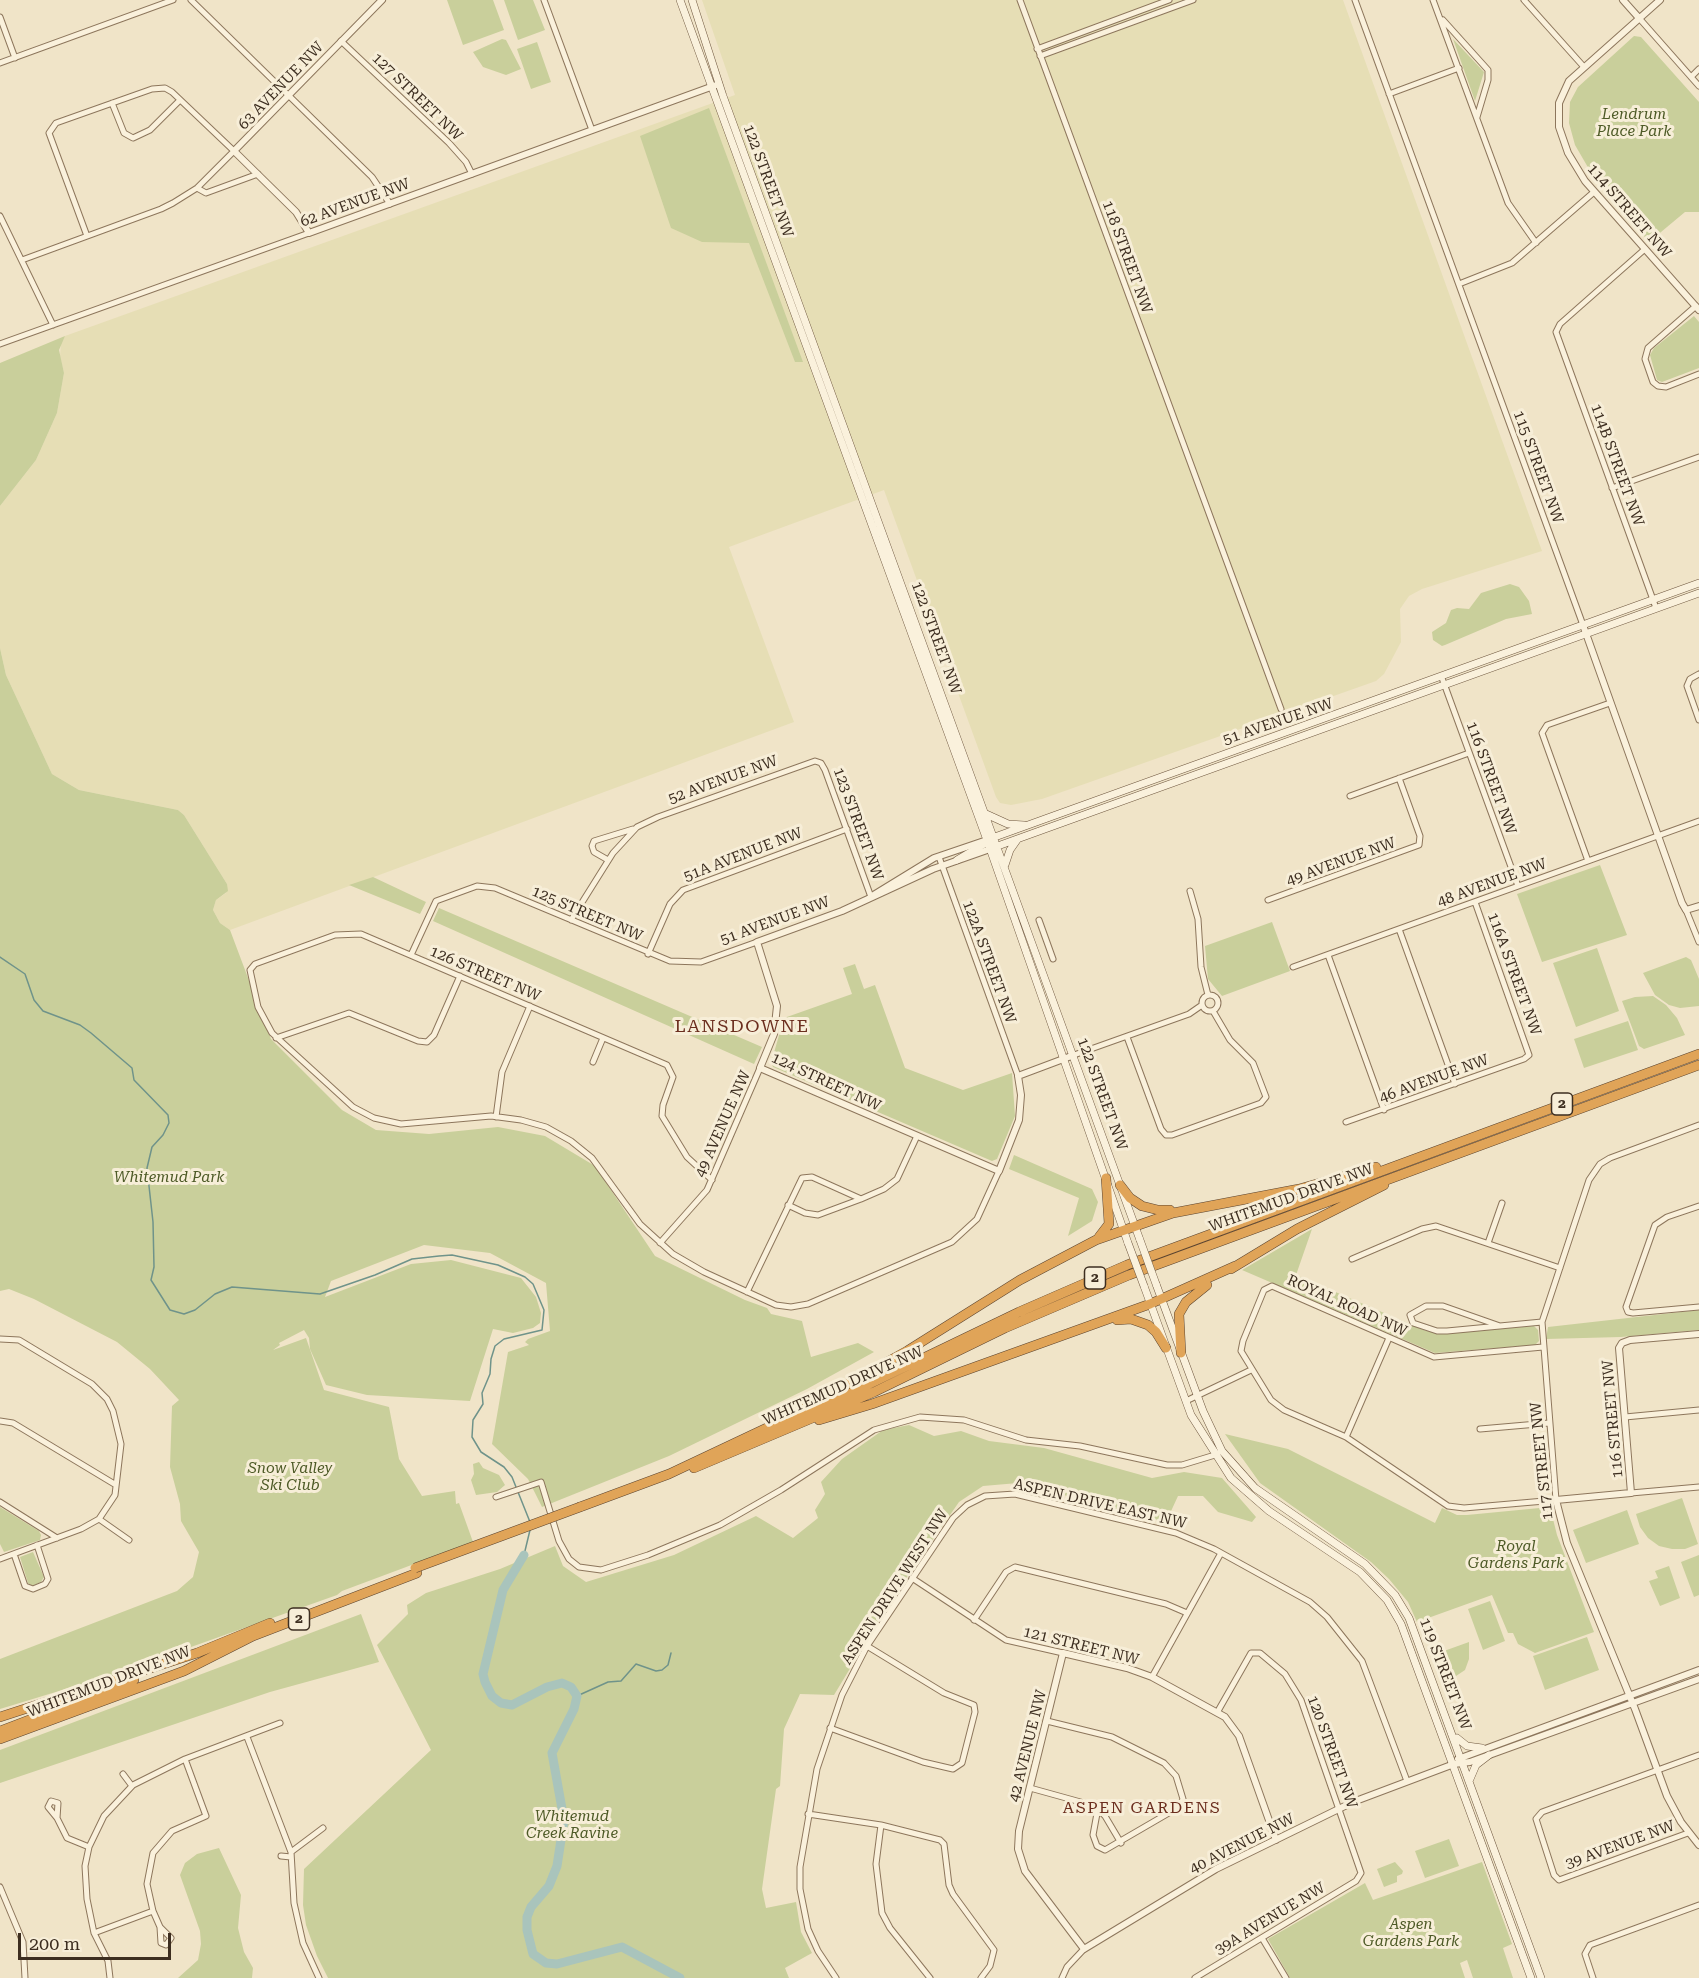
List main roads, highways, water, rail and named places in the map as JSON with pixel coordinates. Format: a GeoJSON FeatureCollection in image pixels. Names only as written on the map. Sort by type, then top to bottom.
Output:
{"type":"FeatureCollection","features":[{"type":"Feature","properties":{"kind":"highway","name":"WHITEMUD DRIVE NW"},"geometry":{"type":"LineString","coordinates":[[0,1717],[197,1653],[580,1509],[774,1429],[874,1392],[1005,1328],[1129,1275],[1699,1054]]}},
{"type":"Feature","properties":{"kind":"highway","name":"WHITEMUD DRIVE NW"},"geometry":{"type":"LineString","coordinates":[[1427,1159],[1699,1065]]}},
{"type":"Feature","properties":{"kind":"highway"},"geometry":{"type":"LineString","coordinates":[[774,1429],[907,1351],[1020,1280],[1096,1240],[1134,1225],[1188,1210],[1299,1189],[1427,1159]]}},
{"type":"Feature","properties":{"kind":"highway"},"geometry":{"type":"LineString","coordinates":[[1181,1353],[1179,1314],[1186,1302],[1235,1266],[1297,1228],[1427,1159]]}},
{"type":"Feature","properties":{"kind":"highway"},"geometry":{"type":"LineString","coordinates":[[1096,1240],[1104,1234],[1109,1224],[1106,1178]]}},
{"type":"Feature","properties":{"kind":"highway"},"geometry":{"type":"LineString","coordinates":[[1120,1185],[1130,1198],[1147,1208],[1188,1210]]}},
{"type":"Feature","properties":{"kind":"highway"},"geometry":{"type":"LineString","coordinates":[[774,1429],[872,1404],[1150,1304],[1235,1266]]}},
{"type":"Feature","properties":{"kind":"highway"},"geometry":{"type":"LineString","coordinates":[[1071,1332],[1117,1320],[1131,1319],[1152,1328],[1166,1348]]}},
{"type":"Feature","properties":{"kind":"highway","name":"WHITEMUD DRIVE NW"},"geometry":{"type":"LineString","coordinates":[[0,1739],[184,1671],[253,1636],[416,1571]]}},
{"type":"Feature","properties":{"kind":"highway"},"geometry":{"type":"LineString","coordinates":[[0,1731],[120,1686],[197,1653]]}},
{"type":"Feature","properties":{"kind":"highway"},"geometry":{"type":"LineString","coordinates":[[0,1745],[65,1715]]}},
{"type":"Feature","properties":{"kind":"main road","name":"122 STREET NW"},"geometry":{"type":"LineString","coordinates":[[680,0],[715,86],[986,813],[992,843],[1005,867],[1156,1284]]}},
{"type":"Feature","properties":{"kind":"main road","name":"122 STREET NW"},"geometry":{"type":"LineString","coordinates":[[692,0],[715,86],[992,843],[1128,1243]]}},
{"type":"Feature","properties":{"kind":"main road","name":"51 AVENUE NW"},"geometry":{"type":"LineString","coordinates":[[992,843],[1019,838],[1444,681],[1583,625],[1699,583]]}},
{"type":"Feature","properties":{"kind":"main road","name":"51 AVENUE NW"},"geometry":{"type":"LineString","coordinates":[[992,843],[1029,824],[1699,593]]}},
{"type":"Feature","properties":{"kind":"main road"},"geometry":{"type":"LineString","coordinates":[[986,813],[1008,824],[1029,824]]}},
{"type":"Feature","properties":{"kind":"main road"},"geometry":{"type":"LineString","coordinates":[[957,860],[1050,817]]}},
{"type":"Feature","properties":{"kind":"main road"},"geometry":{"type":"LineString","coordinates":[[1005,867],[1010,850],[1019,838]]}},
{"type":"Feature","properties":{"kind":"main road","name":"119 STREET NW"},"geometry":{"type":"LineString","coordinates":[[1128,1243],[1186,1401],[1215,1455],[1249,1495],[1360,1572],[1387,1600],[1409,1640],[1531,1978]]}},
{"type":"Feature","properties":{"kind":"main road","name":"119 STREET NW"},"geometry":{"type":"LineString","coordinates":[[1156,1284],[1198,1397],[1222,1451],[1255,1488],[1365,1564],[1395,1595],[1413,1627],[1541,1978]]}},
{"type":"Feature","properties":{"kind":"main road"},"geometry":{"type":"LineString","coordinates":[[1455,1737],[1467,1746],[1482,1748]]}},
{"type":"Feature","properties":{"kind":"main road"},"geometry":{"type":"LineString","coordinates":[[1470,1779],[1476,1765],[1489,1755]]}},
{"type":"Feature","properties":{"kind":"waterway"},"geometry":{"type":"LineString","coordinates":[[0,957],[25,974],[34,1000],[43,1011],[80,1025],[91,1033],[132,1068],[134,1080],[168,1115],[169,1123],[163,1135],[152,1147],[147,1168],[153,1222],[154,1267],[151,1280],[170,1310],[184,1314],[195,1310],[215,1294],[232,1287],[320,1294],[412,1259],[452,1255],[498,1265],[525,1277],[533,1284],[544,1310],[542,1330],[504,1339],[495,1346],[490,1374],[482,1393],[483,1404],[473,1420],[472,1437],[481,1452],[504,1467],[512,1477],[530,1522]]}},
{"type":"Feature","properties":{"kind":"waterway"},"geometry":{"type":"LineString","coordinates":[[524,1555],[530,1530]]}},
{"type":"Feature","properties":{"kind":"waterway"},"geometry":{"type":"LineString","coordinates":[[524,1555],[503,1590],[483,1674],[485,1682],[492,1696],[501,1703],[512,1705],[547,1687],[562,1683],[571,1687],[577,1696],[574,1709],[552,1753],[564,1820],[557,1866],[549,1886],[531,1907],[527,1917],[527,1930],[533,1954],[546,1963],[557,1964],[622,1947],[680,1978]]}},
{"type":"Feature","properties":{"kind":"waterway"},"geometry":{"type":"LineString","coordinates":[[577,1696],[608,1682],[621,1681],[636,1664],[656,1671],[662,1670],[668,1665],[671,1653]]}},
{"type":"Feature","properties":{"kind":"district","name":"LANSDOWNE"},"geometry":{"type":"Point","coordinates":[742,1027]}},
{"type":"Feature","properties":{"kind":"district","name":"ASPEN GARDENS"},"geometry":{"type":"Point","coordinates":[1142,1808]}},
{"type":"Feature","properties":{"kind":"park label","name":"Lendrum Place Park"},"geometry":{"type":"Point","coordinates":[1634,124]}},
{"type":"Feature","properties":{"kind":"park label","name":"Whitemud Park"},"geometry":{"type":"Point","coordinates":[169,1178]}},
{"type":"Feature","properties":{"kind":"park label","name":"Snow Valley Ski Club"},"geometry":{"type":"Point","coordinates":[290,1478]}},
{"type":"Feature","properties":{"kind":"park label","name":"Royal Gardens Park"},"geometry":{"type":"Point","coordinates":[1516,1556]}},
{"type":"Feature","properties":{"kind":"park label","name":"Whitemud Creek Ravine"},"geometry":{"type":"Point","coordinates":[572,1826]}},
{"type":"Feature","properties":{"kind":"park label","name":"Aspen Gardens Park"},"geometry":{"type":"Point","coordinates":[1411,1934]}}]}
